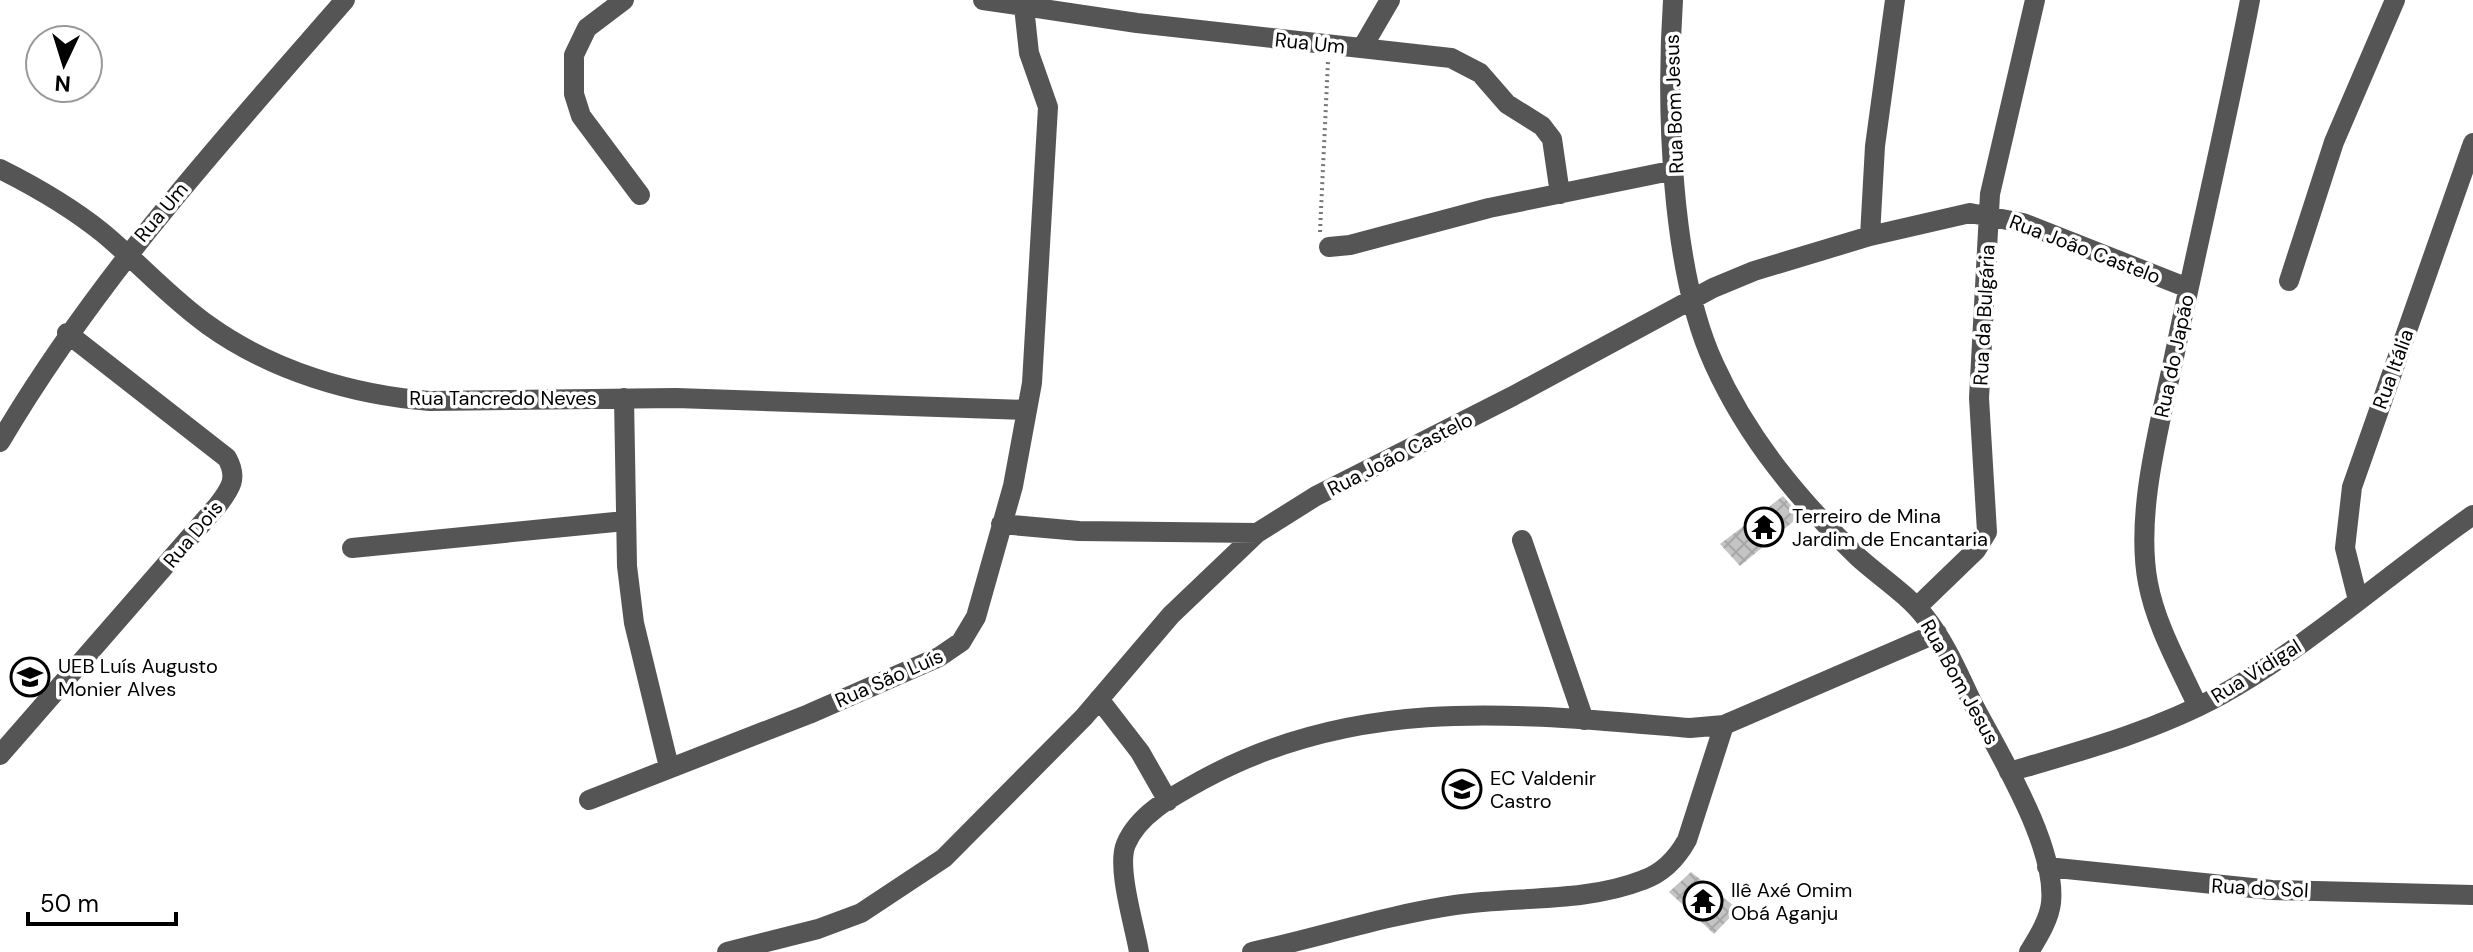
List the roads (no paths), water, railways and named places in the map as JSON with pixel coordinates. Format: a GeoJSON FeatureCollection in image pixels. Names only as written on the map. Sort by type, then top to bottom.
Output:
{"type":"FeatureCollection","features":[{"type":"Feature","properties":{"kind":"street","name":"Rua Um"},"geometry":{"type":"LineString","coordinates":[[0,442],[67,333],[126,253],[345,0]]}},
{"type":"Feature","properties":{"kind":"street"},"geometry":{"type":"LineString","coordinates":[[624,0],[587,28],[574,55],[574,94],[581,116],[640,195]]}},
{"type":"Feature","properties":{"kind":"street","name":"Rua Um"},"geometry":{"type":"LineString","coordinates":[[983,0],[1024,7],[1096,9],[1329,45],[1451,58],[1480,73],[1507,104],[1542,126],[1552,139],[1560,194]]}},
{"type":"Feature","properties":{"kind":"street"},"geometry":{"type":"LineString","coordinates":[[1362,48],[1390,0]]}},
{"type":"Feature","properties":{"kind":"street","name":"Rua Bom Jesus"},"geometry":{"type":"LineString","coordinates":[[1673,0],[1671,59],[1675,170],[1692,299],[1712,360],[1750,434],[1823,522],[1917,607],[1937,633],[2009,772],[2047,867],[2051,905],[2029,952]]}},
{"type":"Feature","properties":{"kind":"street"},"geometry":{"type":"LineString","coordinates":[[1870,236],[1875,146],[1895,0]]}},
{"type":"Feature","properties":{"kind":"street","name":"Rua da Bulgária"},"geometry":{"type":"LineString","coordinates":[[1917,607],[1976,550],[1987,532],[1979,398],[1989,214],[1994,174],[2035,0]]}},
{"type":"Feature","properties":{"kind":"street","name":"Rua do Japão"},"geometry":{"type":"LineString","coordinates":[[2198,707],[2158,617],[2148,584],[2146,560],[2154,454],[2224,135],[2250,0]]}},
{"type":"Feature","properties":{"kind":"street"},"geometry":{"type":"LineString","coordinates":[[2289,281],[2334,142],[2395,0]]}},
{"type":"Feature","properties":{"kind":"street","name":"Rua São Luís"},"geometry":{"type":"LineString","coordinates":[[589,800],[809,714],[951,650],[970,631],[1001,524],[1027,410],[1041,262],[1048,107],[1029,53],[1024,7]]}},
{"type":"Feature","properties":{"kind":"street","name":"Rua Itália"},"geometry":{"type":"LineString","coordinates":[[2358,600],[2345,548],[2352,487],[2473,143]]}},
{"type":"Feature","properties":{"kind":"street","name":"Rua Tancredo Neves"},"geometry":{"type":"LineString","coordinates":[[0,169],[78,214],[126,253],[162,288],[231,341],[265,359],[343,387],[394,398],[430,401],[624,398],[910,403],[1027,410]]}},
{"type":"Feature","properties":{"kind":"street"},"geometry":{"type":"LineString","coordinates":[[1329,247],[1350,245],[1489,208],[1675,170]]}},
{"type":"Feature","properties":{"kind":"street","name":"Rua João Castelo"},"geometry":{"type":"LineString","coordinates":[[727,952],[818,929],[861,913],[944,858],[1099,699],[1171,615],[1257,533],[1316,496],[1513,396],[1692,299],[1754,271],[1870,236],[1947,217],[1989,214],[2069,239],[2188,288]]}},
{"type":"Feature","properties":{"kind":"street","name":"Rua Dois"},"geometry":{"type":"LineString","coordinates":[[0,755],[199,527],[230,489],[234,476],[227,458],[67,333]]}},
{"type":"Feature","properties":{"kind":"street"},"geometry":{"type":"LineString","coordinates":[[624,398],[625,521],[634,623],[669,767]]}},
{"type":"Feature","properties":{"kind":"street","name":"Rua Vidigal"},"geometry":{"type":"LineString","coordinates":[[2009,772],[2133,733],[2198,707],[2266,668],[2473,515]]}},
{"type":"Feature","properties":{"kind":"street"},"geometry":{"type":"LineString","coordinates":[[352,548],[625,521]]}},
{"type":"Feature","properties":{"kind":"street"},"geometry":{"type":"LineString","coordinates":[[1001,524],[1094,532],[1257,533]]}},
{"type":"Feature","properties":{"kind":"street"},"geometry":{"type":"LineString","coordinates":[[1522,540],[1584,720]]}},
{"type":"Feature","properties":{"kind":"street"},"geometry":{"type":"LineString","coordinates":[[1139,952],[1124,851],[1137,827],[1168,801],[1264,750],[1320,733],[1387,719],[1483,713],[1690,728],[1724,725],[1937,633]]}},
{"type":"Feature","properties":{"kind":"street"},"geometry":{"type":"LineString","coordinates":[[1099,699],[1140,752],[1168,801]]}},
{"type":"Feature","properties":{"kind":"street"},"geometry":{"type":"LineString","coordinates":[[1252,952],[1419,911],[1576,895],[1628,886],[1653,877],[1679,854],[1687,840],[1724,725]]}},
{"type":"Feature","properties":{"kind":"street","name":"Rua do Sol"},"geometry":{"type":"LineString","coordinates":[[2047,867],[2272,890],[2473,895]]}},
{"type":"Feature","properties":{"kind":"place","name":"Terreiro de Mina Jardim de Encantaria"},"geometry":{"type":"Point","coordinates":[1764,527]}},
{"type":"Feature","properties":{"kind":"place","name":"UEB Luís Augusto Monier Alves"},"geometry":{"type":"Point","coordinates":[30,677]}},
{"type":"Feature","properties":{"kind":"place","name":"EC Valdenir Castro"},"geometry":{"type":"Point","coordinates":[1462,789]}},
{"type":"Feature","properties":{"kind":"place","name":"Ilê Axé Omim Obá Aganju"},"geometry":{"type":"Point","coordinates":[1703,901]}}]}
